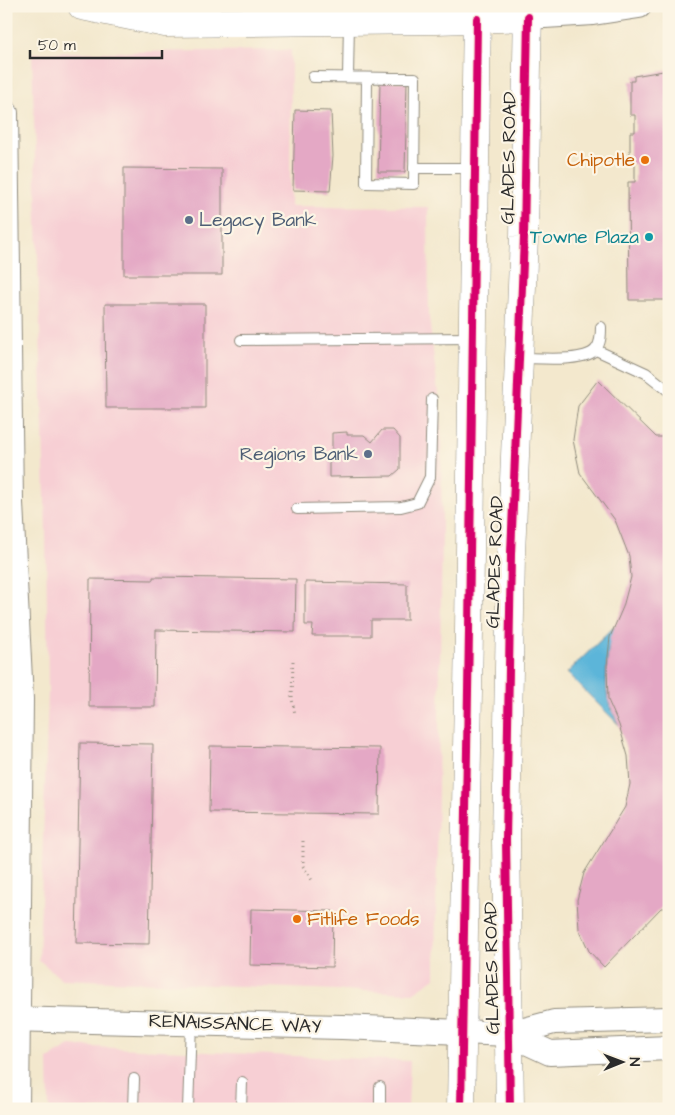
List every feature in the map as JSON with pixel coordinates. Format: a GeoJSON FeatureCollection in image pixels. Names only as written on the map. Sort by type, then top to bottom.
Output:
{"type":"FeatureCollection","features":[{"type":"Feature","properties":{"kind":"main road"},"geometry":{"type":"LineString","coordinates":[[82,6],[165,22],[349,20],[528,12]]}},
{"type":"Feature","properties":{"kind":"main road","name":"GLADES ROAD"},"geometry":{"type":"LineString","coordinates":[[510,1109],[506,840],[511,554],[524,237],[528,12]]}},
{"type":"Feature","properties":{"kind":"main road","name":"GLADES ROAD"},"geometry":{"type":"LineString","coordinates":[[461,1109],[477,13]]}},
{"type":"Feature","properties":{"kind":"street"},"geometry":{"type":"LineString","coordinates":[[528,12],[593,14],[639,6]]}},
{"type":"Feature","properties":{"kind":"street"},"geometry":{"type":"LineString","coordinates":[[6,113],[9,503],[21,675],[14,722],[12,1019],[17,1109]]}},
{"type":"Feature","properties":{"kind":"street","name":"RENAISSANCE WAY"},"geometry":{"type":"LineString","coordinates":[[12,1019],[510,1034]]}},
{"type":"Feature","properties":{"kind":"street"},"geometry":{"type":"LineString","coordinates":[[510,1034],[554,1022],[669,1019]]}},
{"type":"Feature","properties":{"kind":"street"},"geometry":{"type":"LineString","coordinates":[[510,1034],[550,1053],[669,1048]]}},
{"type":"Feature","properties":{"kind":"lane"},"geometry":{"type":"LineString","coordinates":[[348,78],[349,20]]}},
{"type":"Feature","properties":{"kind":"lane"},"geometry":{"type":"LineString","coordinates":[[313,77],[415,78],[414,184],[366,183],[367,78]]}},
{"type":"Feature","properties":{"kind":"lane"},"geometry":{"type":"LineString","coordinates":[[414,168],[475,168]]}},
{"type":"Feature","properties":{"kind":"lane"},"geometry":{"type":"LineString","coordinates":[[519,358],[573,358],[588,355],[596,350],[600,341],[601,327]]}},
{"type":"Feature","properties":{"kind":"lane"},"geometry":{"type":"LineString","coordinates":[[241,340],[473,338]]}},
{"type":"Feature","properties":{"kind":"lane"},"geometry":{"type":"LineString","coordinates":[[596,350],[646,373],[669,391]]}},
{"type":"Feature","properties":{"kind":"lane"},"geometry":{"type":"LineString","coordinates":[[297,509],[401,507],[417,503],[430,477],[432,399]]}},
{"type":"Feature","properties":{"kind":"lane"},"geometry":{"type":"LineString","coordinates":[[188,1109],[191,1023]]}},
{"type":"Feature","properties":{"kind":"lane"},"geometry":{"type":"LineString","coordinates":[[133,1109],[134,1079]]}},
{"type":"Feature","properties":{"kind":"lane"},"geometry":{"type":"LineString","coordinates":[[241,1109],[242,1082]]}},
{"type":"Feature","properties":{"kind":"lane"},"geometry":{"type":"LineString","coordinates":[[380,1088],[380,1109]]}},
{"type":"Feature","properties":{"kind":"path"},"geometry":{"type":"LineString","coordinates":[[293,661],[292,699],[295,714]]}},
{"type":"Feature","properties":{"kind":"path"},"geometry":{"type":"LineString","coordinates":[[303,841],[303,866],[314,882]]}},
{"type":"Feature","properties":{"kind":"shaded area"},"geometry":{"type":"Polygon","coordinates":[[[291,50],[290,206],[428,207],[429,317],[441,418],[442,535],[435,978],[413,993],[61,979],[39,960],[48,692],[46,534],[32,53],[291,50]]]}},
{"type":"Feature","properties":{"kind":"shaded area"},"geometry":{"type":"Polygon","coordinates":[[[70,1046],[410,1061],[408,1109],[49,1109],[48,1059],[70,1046]]]}},
{"type":"Feature","properties":{"kind":"water"},"geometry":{"type":"Polygon","coordinates":[[[616,625],[608,651],[606,681],[609,702],[619,725],[567,673],[616,625]]]}},
{"type":"Feature","properties":{"kind":"building","name":"Towne Plaza"},"geometry":{"type":"Polygon","coordinates":[[[669,70],[669,300],[629,300],[628,182],[635,182],[635,164],[630,164],[630,132],[635,132],[635,115],[630,115],[630,81],[634,81],[634,76],[669,70]]]}},
{"type":"Feature","properties":{"kind":"building"},"geometry":{"type":"Polygon","coordinates":[[[380,81],[407,82],[405,172],[378,172],[380,81]]]}},
{"type":"Feature","properties":{"kind":"building"},"geometry":{"type":"Polygon","coordinates":[[[295,110],[331,111],[333,156],[330,191],[293,190],[295,110]]]}},
{"type":"Feature","properties":{"kind":"building"},"geometry":{"type":"Polygon","coordinates":[[[124,168],[222,169],[222,275],[124,275],[124,168]]]}},
{"type":"Feature","properties":{"kind":"building"},"geometry":{"type":"Polygon","coordinates":[[[105,304],[205,304],[205,408],[106,408],[105,304]]]}},
{"type":"Feature","properties":{"kind":"building"},"geometry":{"type":"Polygon","coordinates":[[[598,380],[656,437],[664,437],[669,441],[669,908],[661,908],[604,967],[589,951],[579,929],[577,900],[584,873],[625,807],[630,784],[628,756],[619,725],[608,700],[607,666],[610,637],[623,607],[631,577],[629,556],[615,520],[580,473],[573,440],[578,406],[598,380]]]}},
{"type":"Feature","properties":{"kind":"building"},"geometry":{"type":"Polygon","coordinates":[[[382,430],[393,430],[400,438],[400,469],[392,476],[329,477],[329,454],[332,454],[332,433],[347,432],[347,435],[364,435],[372,442],[382,430]]]}},
{"type":"Feature","properties":{"kind":"building"},"geometry":{"type":"Polygon","coordinates":[[[153,577],[296,579],[295,632],[156,630],[155,707],[89,707],[90,579],[153,580],[153,577]]]}},
{"type":"Feature","properties":{"kind":"building"},"geometry":{"type":"Polygon","coordinates":[[[305,582],[407,584],[407,620],[371,620],[371,636],[312,636],[313,625],[305,625],[305,582]]]}},
{"type":"Feature","properties":{"kind":"building"},"geometry":{"type":"Polygon","coordinates":[[[80,743],[153,744],[149,944],[76,943],[80,743]]]}},
{"type":"Feature","properties":{"kind":"building"},"geometry":{"type":"Polygon","coordinates":[[[210,746],[380,748],[379,814],[209,812],[210,746]]]}},
{"type":"Feature","properties":{"kind":"building"},"geometry":{"type":"Polygon","coordinates":[[[251,909],[333,911],[332,967],[250,965],[251,909]]]}},
{"type":"Feature","properties":{"kind":"cycle path"},"geometry":{"type":"LineString","coordinates":[[510,1109],[506,840],[511,554],[524,237],[528,17]]}},
{"type":"Feature","properties":{"kind":"cycle path"},"geometry":{"type":"LineString","coordinates":[[461,1109],[477,19]]}},
{"type":"Feature","properties":{"kind":"place","name":"Chipotle"},"geometry":{"type":"Point","coordinates":[645,160]}},
{"type":"Feature","properties":{"kind":"place","name":"Legacy Bank"},"geometry":{"type":"Point","coordinates":[189,220]}},
{"type":"Feature","properties":{"kind":"place","name":"Towne Plaza"},"geometry":{"type":"Point","coordinates":[649,237]}},
{"type":"Feature","properties":{"kind":"place","name":"Regions Bank"},"geometry":{"type":"Point","coordinates":[368,454]}},
{"type":"Feature","properties":{"kind":"place","name":"Fitlife Foods"},"geometry":{"type":"Point","coordinates":[297,919]}}]}
